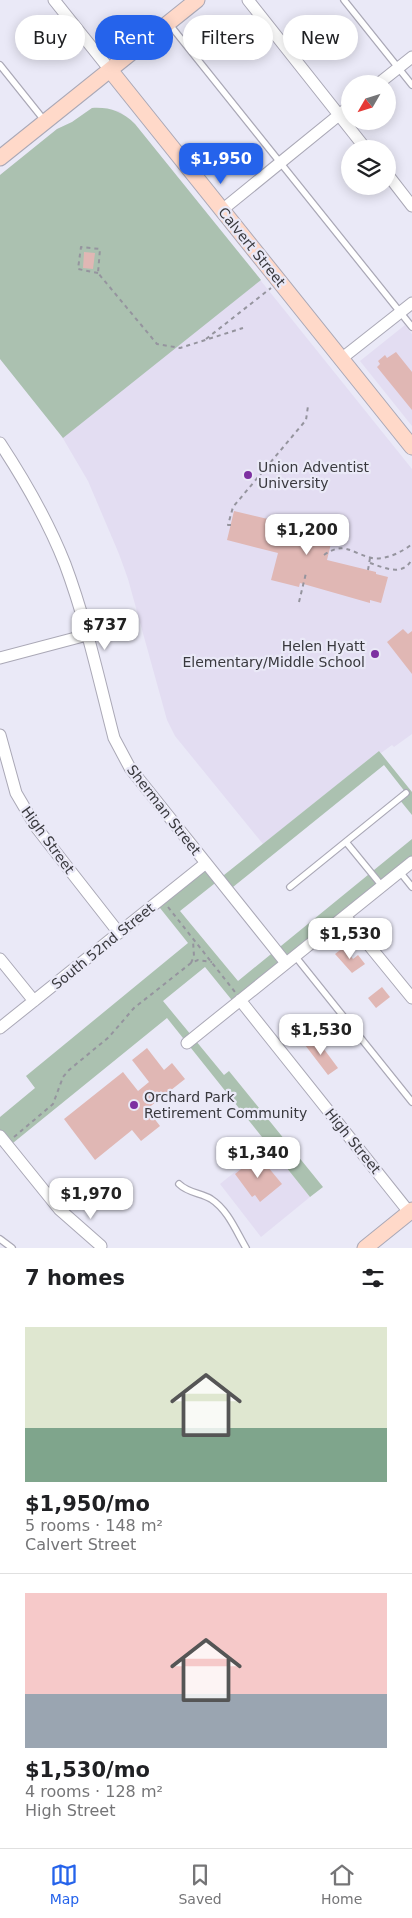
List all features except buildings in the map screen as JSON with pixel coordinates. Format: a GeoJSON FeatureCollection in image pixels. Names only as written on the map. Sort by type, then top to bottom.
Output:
{"type":"FeatureCollection","features":[{"type":"Feature","properties":{"kind":"street","name":"Calvert Street"},"geometry":{"type":"LineString","coordinates":[[54,0],[412,447]]}},
{"type":"Feature","properties":{"kind":"street"},"geometry":{"type":"LineString","coordinates":[[173,19],[196,0]]}},
{"type":"Feature","properties":{"kind":"street"},"geometry":{"type":"LineString","coordinates":[[248,0],[359,140]]}},
{"type":"Feature","properties":{"kind":"street"},"geometry":{"type":"LineString","coordinates":[[389,75],[412,56]]}},
{"type":"Feature","properties":{"kind":"street"},"geometry":{"type":"LineString","coordinates":[[0,158],[122,60]]}},
{"type":"Feature","properties":{"kind":"street"},"geometry":{"type":"LineString","coordinates":[[222,210],[339,115]]}},
{"type":"Feature","properties":{"kind":"street"},"geometry":{"type":"LineString","coordinates":[[396,185],[412,206]]}},
{"type":"Feature","properties":{"kind":"street"},"geometry":{"type":"LineString","coordinates":[[341,359],[412,303]]}},
{"type":"Feature","properties":{"kind":"street","name":"Sherman Street"},"geometry":{"type":"LineString","coordinates":[[0,443],[28,486],[52,532],[73,588],[114,738],[121,754],[130,768],[206,863],[291,959]]}},
{"type":"Feature","properties":{"kind":"street"},"geometry":{"type":"LineString","coordinates":[[0,658],[87,635]]}},
{"type":"Feature","properties":{"kind":"street","name":"High Street"},"geometry":{"type":"LineString","coordinates":[[0,735],[16,793],[24,809],[119,933]]}},
{"type":"Feature","properties":{"kind":"street"},"geometry":{"type":"LineString","coordinates":[[187,1043],[238,996],[291,959],[412,862]]}},
{"type":"Feature","properties":{"kind":"street","name":"South 52nd Street"},"geometry":{"type":"LineString","coordinates":[[0,1028],[206,863]]}},
{"type":"Feature","properties":{"kind":"street"},"geometry":{"type":"LineString","coordinates":[[345,916],[412,998]]}},
{"type":"Feature","properties":{"kind":"street"},"geometry":{"type":"LineString","coordinates":[[0,959],[34,1002]]}},
{"type":"Feature","properties":{"kind":"street","name":"High Street"},"geometry":{"type":"LineString","coordinates":[[238,996],[411,1211]]}},
{"type":"Feature","properties":{"kind":"street"},"geometry":{"type":"LineString","coordinates":[[3,1140],[59,1208],[101,1246]]}},
{"type":"Feature","properties":{"kind":"street"},"geometry":{"type":"LineString","coordinates":[[365,1248],[411,1211]]}},
{"type":"Feature","properties":{"kind":"lane"},"geometry":{"type":"LineString","coordinates":[[344,0],[412,85]]}},
{"type":"Feature","properties":{"kind":"lane"},"geometry":{"type":"LineString","coordinates":[[173,29],[412,327]]}},
{"type":"Feature","properties":{"kind":"lane"},"geometry":{"type":"LineString","coordinates":[[0,65],[45,122]]}},
{"type":"Feature","properties":{"kind":"lane"},"geometry":{"type":"LineString","coordinates":[[290,887],[406,793]]}},
{"type":"Feature","properties":{"kind":"lane"},"geometry":{"type":"LineString","coordinates":[[346,842],[382,886]]}},
{"type":"Feature","properties":{"kind":"lane"},"geometry":{"type":"LineString","coordinates":[[400,872],[412,888]]}},
{"type":"Feature","properties":{"kind":"lane"},"geometry":{"type":"LineString","coordinates":[[291,959],[412,1102]]}},
{"type":"Feature","properties":{"kind":"lane"},"geometry":{"type":"LineString","coordinates":[[179,1184],[190,1191],[211,1199],[219,1206],[227,1215],[246,1248]]}},
{"type":"Feature","properties":{"kind":"lane"},"geometry":{"type":"LineString","coordinates":[[0,1239],[12,1248]]}},
{"type":"Feature","properties":{"kind":"path"},"geometry":{"type":"LineString","coordinates":[[98,273],[100,249],[81,247],[78,269],[98,273],[157,344],[180,348],[243,328]]}},
{"type":"Feature","properties":{"kind":"path"},"geometry":{"type":"LineString","coordinates":[[204,341],[271,288]]}},
{"type":"Feature","properties":{"kind":"path"},"geometry":{"type":"LineString","coordinates":[[231,525],[228,525],[233,506],[306,420],[308,406]]}},
{"type":"Feature","properties":{"kind":"path"},"geometry":{"type":"LineString","coordinates":[[324,556],[335,548],[344,548],[370,558],[389,556],[402,551],[412,544]]}},
{"type":"Feature","properties":{"kind":"path"},"geometry":{"type":"LineString","coordinates":[[368,570],[370,558]]}},
{"type":"Feature","properties":{"kind":"path"},"geometry":{"type":"LineString","coordinates":[[370,564],[397,571],[407,566],[412,559]]}},
{"type":"Feature","properties":{"kind":"path"},"geometry":{"type":"LineString","coordinates":[[299,602],[306,573]]}},
{"type":"Feature","properties":{"kind":"path"},"geometry":{"type":"LineString","coordinates":[[168,907],[238,996]]}},
{"type":"Feature","properties":{"kind":"path"},"geometry":{"type":"LineString","coordinates":[[191,962],[195,948],[193,938]]}},
{"type":"Feature","properties":{"kind":"path"},"geometry":{"type":"LineString","coordinates":[[3,1140],[53,1104],[63,1077],[110,1037],[134,1008],[191,962],[198,960],[212,962]]}},
{"type":"Feature","properties":{"kind":"shaded area","name":"Union Adventist University"},"geometry":{"type":"Polygon","coordinates":[[[92,108],[119,111],[135,124],[412,469],[412,734],[394,747],[392,745],[381,753],[379,751],[263,844],[175,736],[167,720],[128,579],[88,481],[61,435],[0,359],[0,175],[57,129],[72,122],[92,108]]]}},
{"type":"Feature","properties":{"kind":"shaded area"},"geometry":{"type":"Polygon","coordinates":[[[405,325],[412,334],[412,426],[360,361],[405,325]]]}},
{"type":"Feature","properties":{"kind":"shaded area"},"geometry":{"type":"Polygon","coordinates":[[[268,1145],[310,1197],[261,1237],[220,1184],[268,1145]]]}},
{"type":"Feature","properties":{"kind":"green space"},"geometry":{"type":"Polygon","coordinates":[[[92,108],[104,108],[115,111],[135,124],[261,280],[63,438],[0,359],[0,175],[57,129],[72,122],[92,108]]]}},
{"type":"Feature","properties":{"kind":"green space"},"geometry":{"type":"Polygon","coordinates":[[[379,751],[412,792],[412,815],[399,799],[406,793],[384,765],[228,891],[219,880],[180,911],[238,981],[412,839],[412,862],[235,1004],[205,967],[163,1001],[224,1075],[229,1071],[323,1187],[310,1197],[167,1018],[8,1147],[0,1136],[0,1117],[35,1088],[26,1076],[188,943],[156,903],[206,863],[219,879],[379,751]]]}},
{"type":"Feature","properties":{"kind":"place","name":"Union Adventist University"},"geometry":{"type":"Point","coordinates":[248,475]}},
{"type":"Feature","properties":{"kind":"place","name":"Helen Hyatt Elementary/Middle School"},"geometry":{"type":"Point","coordinates":[375,654]}},
{"type":"Feature","properties":{"kind":"place","name":"Orchard Park Retirement Community"},"geometry":{"type":"Point","coordinates":[134,1105]}}]}
